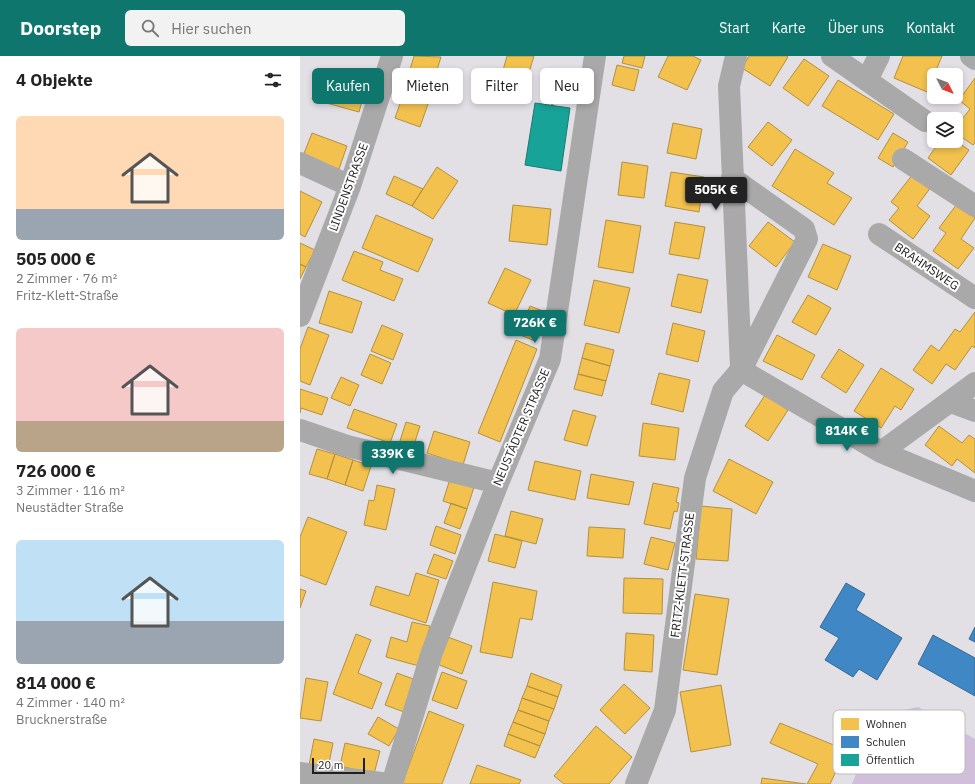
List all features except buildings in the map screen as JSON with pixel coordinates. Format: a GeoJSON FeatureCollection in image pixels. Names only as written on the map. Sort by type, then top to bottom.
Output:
{"type":"FeatureCollection","features":[{"type":"Feature","properties":{"kind":"street","name":"LINDENSTRASSE"},"geometry":{"type":"LineString","coordinates":[[300,316],[350,186],[392,56]]}},
{"type":"Feature","properties":{"kind":"street","name":"NEUSTÄDTER STRASSE"},"geometry":{"type":"LineString","coordinates":[[391,784],[432,652],[498,483],[550,359],[595,56]]}},
{"type":"Feature","properties":{"kind":"street"},"geometry":{"type":"LineString","coordinates":[[736,56],[729,86],[741,370],[881,452],[975,491]]}},
{"type":"Feature","properties":{"kind":"street"},"geometry":{"type":"LineString","coordinates":[[832,56],[925,121]]}},
{"type":"Feature","properties":{"kind":"street"},"geometry":{"type":"LineString","coordinates":[[867,80],[879,56]]}},
{"type":"Feature","properties":{"kind":"street"},"geometry":{"type":"LineString","coordinates":[[971,56],[975,59]]}},
{"type":"Feature","properties":{"kind":"street"},"geometry":{"type":"LineString","coordinates":[[903,158],[975,206]]}},
{"type":"Feature","properties":{"kind":"street"},"geometry":{"type":"LineString","coordinates":[[300,163],[350,186]]}},
{"type":"Feature","properties":{"kind":"street","name":"FRITZ-KLETT-STRASSE"},"geometry":{"type":"LineString","coordinates":[[636,784],[665,710],[695,478],[723,391],[741,370],[807,239],[804,229],[732,178]]}},
{"type":"Feature","properties":{"kind":"street","name":"BRAHMSWEG"},"geometry":{"type":"LineString","coordinates":[[878,234],[975,298]]}},
{"type":"Feature","properties":{"kind":"street"},"geometry":{"type":"LineString","coordinates":[[881,452],[975,383]]}},
{"type":"Feature","properties":{"kind":"street"},"geometry":{"type":"LineString","coordinates":[[951,402],[975,411]]}},
{"type":"Feature","properties":{"kind":"street"},"geometry":{"type":"LineString","coordinates":[[300,430],[347,446],[498,483]]}},
{"type":"Feature","properties":{"kind":"street"},"geometry":{"type":"LineString","coordinates":[[304,777],[391,784]]}},
{"type":"Feature","properties":{"kind":"shaded area"},"geometry":{"type":"Polygon","coordinates":[[[918,707],[923,710],[904,710],[918,707]]]}},
{"type":"Feature","properties":{"kind":"shaded area"},"geometry":{"type":"Polygon","coordinates":[[[965,733],[975,739],[975,784],[852,784],[856,774],[965,774],[965,733]]]}}]}
